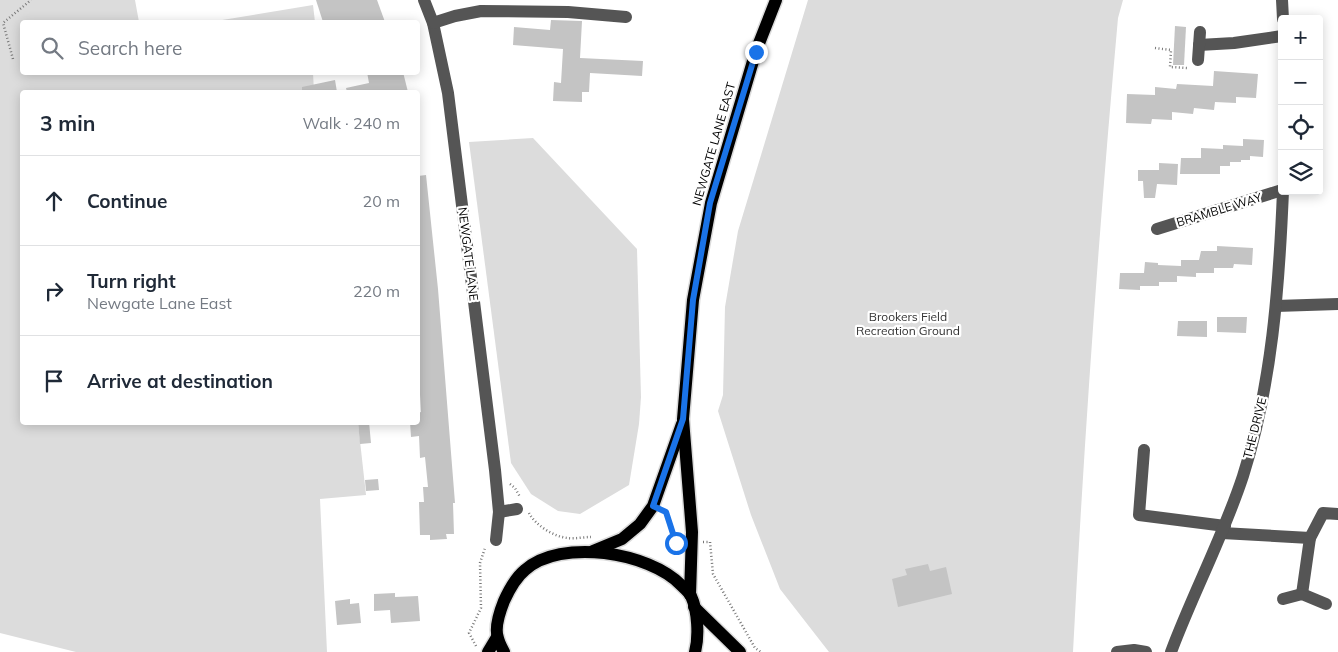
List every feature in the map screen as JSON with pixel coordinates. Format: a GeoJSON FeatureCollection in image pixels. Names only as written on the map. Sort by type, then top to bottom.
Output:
{"type":"FeatureCollection","features":[{"type":"Feature","properties":{"kind":"main road","name":"NEWGATE LANE EAST"},"geometry":{"type":"LineString","coordinates":[[695,652],[698,640],[692,601],[692,542],[683,419],[693,300],[710,203],[756,52],[776,0]]}},
{"type":"Feature","properties":{"kind":"main road","name":"NEWGATE LANE EAST"},"geometry":{"type":"LineString","coordinates":[[592,551],[622,539],[640,524],[653,506],[683,419]]}},
{"type":"Feature","properties":{"kind":"main road"},"geometry":{"type":"LineString","coordinates":[[504,652],[497,637],[500,610],[510,588],[524,570],[537,562],[555,556],[592,551],[633,558],[666,572],[740,652]]}},
{"type":"Feature","properties":{"kind":"main road"},"geometry":{"type":"LineString","coordinates":[[483,651],[497,637]]}},
{"type":"Feature","properties":{"kind":"street","name":"NEWGATE LANE"},"geometry":{"type":"LineString","coordinates":[[424,0],[433,23],[448,93],[495,470],[499,512],[491,542]]}},
{"type":"Feature","properties":{"kind":"street"},"geometry":{"type":"LineString","coordinates":[[1282,0],[1283,15]]}},
{"type":"Feature","properties":{"kind":"street"},"geometry":{"type":"LineString","coordinates":[[433,23],[481,11],[568,12],[626,17]]}},
{"type":"Feature","properties":{"kind":"street"},"geometry":{"type":"LineString","coordinates":[[1198,60],[1200,39],[1234,43],[1278,37]]}},
{"type":"Feature","properties":{"kind":"street","name":"BRAMBLE WAY"},"geometry":{"type":"LineString","coordinates":[[1156,229],[1278,192]]}},
{"type":"Feature","properties":{"kind":"street","name":"THE DRIVE"},"geometry":{"type":"LineString","coordinates":[[1171,652],[1187,610],[1224,530],[1254,438],[1267,377],[1276,306],[1283,195]]}},
{"type":"Feature","properties":{"kind":"street"},"geometry":{"type":"LineString","coordinates":[[1276,306],[1338,304]]}},
{"type":"Feature","properties":{"kind":"street"},"geometry":{"type":"LineString","coordinates":[[1144,450],[1139,516],[1224,530],[1310,538]]}},
{"type":"Feature","properties":{"kind":"street"},"geometry":{"type":"LineString","coordinates":[[499,512],[522,508]]}},
{"type":"Feature","properties":{"kind":"street"},"geometry":{"type":"LineString","coordinates":[[1302,594],[1310,538],[1323,513],[1338,514]]}},
{"type":"Feature","properties":{"kind":"street"},"geometry":{"type":"LineString","coordinates":[[1283,598],[1302,594],[1326,604]]}},
{"type":"Feature","properties":{"kind":"street"},"geometry":{"type":"LineString","coordinates":[[1117,652],[1134,650],[1146,652]]}},
{"type":"Feature","properties":{"kind":"path"},"geometry":{"type":"LineString","coordinates":[[13,59],[2,23],[31,0]]}},
{"type":"Feature","properties":{"kind":"path"},"geometry":{"type":"LineString","coordinates":[[1155,48],[1171,50],[1170,67],[1190,68],[1198,60]]}},
{"type":"Feature","properties":{"kind":"path"},"geometry":{"type":"LineString","coordinates":[[495,470],[515,488],[522,508],[542,528],[566,538],[592,536]]}},
{"type":"Feature","properties":{"kind":"path"},"geometry":{"type":"LineString","coordinates":[[653,506],[666,512],[676,543],[710,542],[713,574],[755,648],[761,652]]}},
{"type":"Feature","properties":{"kind":"path"},"geometry":{"type":"LineString","coordinates":[[483,651],[469,633],[481,608],[480,563],[491,542]]}},
{"type":"Feature","properties":{"kind":"green space"},"geometry":{"type":"Polygon","coordinates":[[[0,0],[135,0],[139,20],[20,20],[20,75],[313,75],[314,90],[20,90],[20,425],[358,425],[366,495],[320,499],[327,652],[76,652],[0,633],[0,0]]]}},
{"type":"Feature","properties":{"kind":"green space","name":"Brookers Field Recreation Ground"},"geometry":{"type":"Polygon","coordinates":[[[808,0],[1123,0],[1118,18],[1104,176],[1073,652],[829,652],[780,589],[751,515],[718,411],[723,395],[725,307],[738,231],[808,0]]]}},
{"type":"Feature","properties":{"kind":"green space"},"geometry":{"type":"Polygon","coordinates":[[[313,5],[315,20],[222,20],[313,5]]]}},
{"type":"Feature","properties":{"kind":"green space"},"geometry":{"type":"Polygon","coordinates":[[[533,138],[637,249],[641,397],[639,424],[629,485],[580,514],[558,511],[531,494],[511,463],[469,142],[533,138]]]}},
{"type":"Feature","properties":{"kind":"building"},"geometry":{"type":"Polygon","coordinates":[[[316,0],[377,0],[384,20],[322,20],[316,0]]]}},
{"type":"Feature","properties":{"kind":"building"},"geometry":{"type":"Polygon","coordinates":[[[551,20],[582,21],[580,58],[643,61],[642,76],[590,73],[589,92],[582,92],[582,102],[553,101],[554,82],[561,83],[563,49],[513,45],[514,27],[550,30],[551,20]]]}},
{"type":"Feature","properties":{"kind":"building"},"geometry":{"type":"Polygon","coordinates":[[[1175,26],[1186,27],[1184,65],[1173,65],[1175,26]]]}},
{"type":"Feature","properties":{"kind":"building"},"geometry":{"type":"Polygon","coordinates":[[[1214,71],[1258,74],[1256,98],[1236,97],[1236,103],[1215,102],[1214,110],[1194,108],[1193,114],[1172,112],[1172,120],[1152,119],[1151,124],[1126,123],[1127,94],[1155,95],[1155,87],[1176,89],[1177,84],[1213,86],[1214,71]]]}},
{"type":"Feature","properties":{"kind":"building"},"geometry":{"type":"Polygon","coordinates":[[[368,75],[404,75],[408,90],[346,90],[346,88],[369,83],[368,75]]]}},
{"type":"Feature","properties":{"kind":"building"},"geometry":{"type":"Polygon","coordinates":[[[335,80],[337,90],[302,90],[302,87],[335,80]]]}},
{"type":"Feature","properties":{"kind":"building"},"geometry":{"type":"Polygon","coordinates":[[[1243,139],[1264,140],[1263,157],[1250,156],[1250,160],[1230,162],[1230,166],[1220,166],[1220,174],[1180,174],[1181,158],[1201,158],[1201,148],[1223,149],[1223,145],[1243,146],[1243,139]]]}},
{"type":"Feature","properties":{"kind":"building"},"geometry":{"type":"Polygon","coordinates":[[[1159,163],[1178,164],[1177,185],[1157,184],[1155,198],[1144,198],[1143,181],[1138,181],[1138,170],[1159,170],[1159,163]]]}},
{"type":"Feature","properties":{"kind":"building"},"geometry":{"type":"Polygon","coordinates":[[[426,175],[438,289],[455,503],[453,503],[454,534],[446,534],[447,539],[430,540],[430,535],[420,535],[419,502],[424,502],[423,487],[428,487],[425,457],[420,458],[419,436],[411,437],[410,425],[420,425],[421,412],[420,176],[426,175]]]}},
{"type":"Feature","properties":{"kind":"building"},"geometry":{"type":"Polygon","coordinates":[[[1217,246],[1253,248],[1252,265],[1234,264],[1233,268],[1214,268],[1214,273],[1196,273],[1196,277],[1177,276],[1177,282],[1159,282],[1159,286],[1140,286],[1140,290],[1119,289],[1120,273],[1144,273],[1145,262],[1158,263],[1158,265],[1181,266],[1181,260],[1199,260],[1201,251],[1217,251],[1217,246]]]}},
{"type":"Feature","properties":{"kind":"building"},"geometry":{"type":"Polygon","coordinates":[[[1217,317],[1247,317],[1246,333],[1217,332],[1217,317]]]}},
{"type":"Feature","properties":{"kind":"building"},"geometry":{"type":"Polygon","coordinates":[[[1178,321],[1207,321],[1207,337],[1177,336],[1178,321]]]}},
{"type":"Feature","properties":{"kind":"building"},"geometry":{"type":"Polygon","coordinates":[[[358,425],[369,425],[371,443],[360,444],[358,425]]]}},
{"type":"Feature","properties":{"kind":"building"},"geometry":{"type":"Polygon","coordinates":[[[378,479],[379,490],[366,491],[365,480],[378,479]]]}},
{"type":"Feature","properties":{"kind":"building"},"geometry":{"type":"Polygon","coordinates":[[[928,564],[930,571],[946,567],[952,594],[898,607],[892,579],[907,575],[905,569],[928,564]]]}},
{"type":"Feature","properties":{"kind":"building"},"geometry":{"type":"Polygon","coordinates":[[[395,593],[395,597],[418,596],[420,621],[391,623],[390,610],[374,611],[374,594],[395,593]]]}},
{"type":"Feature","properties":{"kind":"building"},"geometry":{"type":"Polygon","coordinates":[[[350,599],[350,604],[359,603],[361,623],[337,625],[335,601],[350,599]]]}},
{"type":"Feature","properties":{"kind":"route"},"geometry":{"type":"LineString","coordinates":[[676,543],[666,512],[653,506],[683,419],[693,300],[710,203],[756,52]]}}]}
